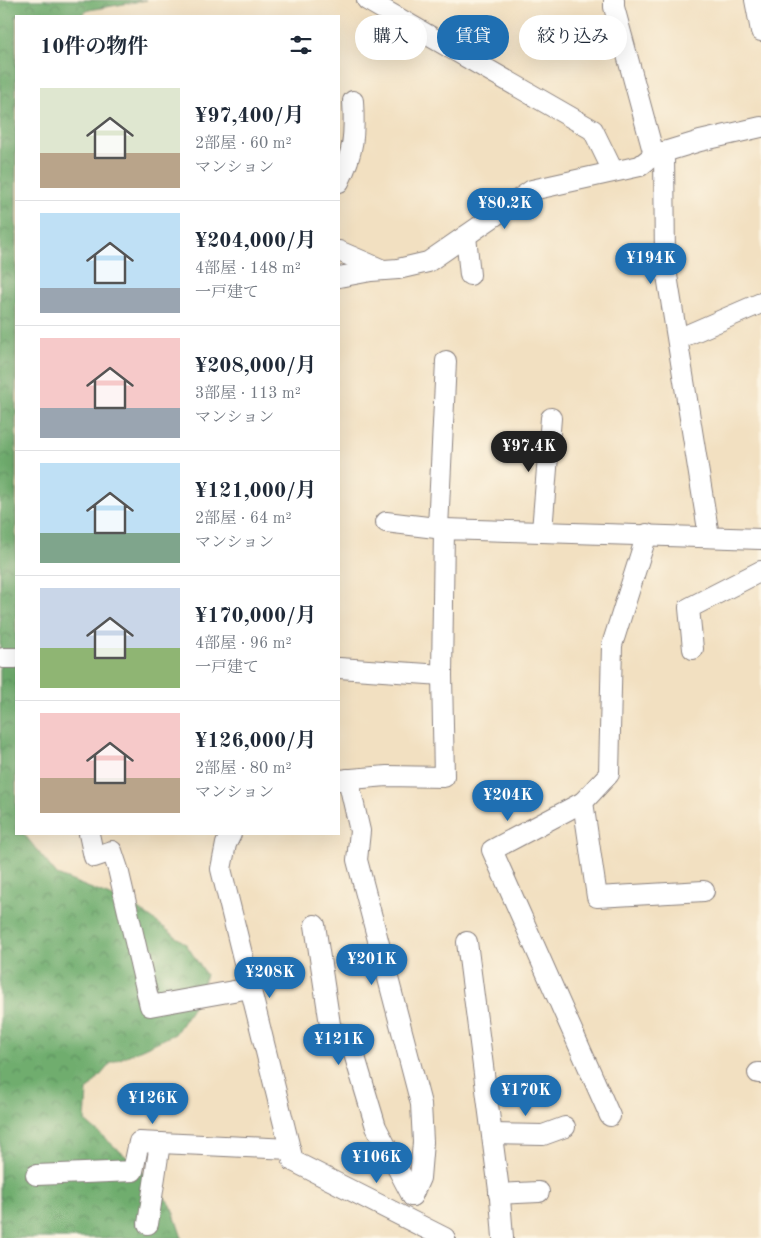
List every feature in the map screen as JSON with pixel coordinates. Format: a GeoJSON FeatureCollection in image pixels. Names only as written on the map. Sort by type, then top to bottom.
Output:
{"type":"FeatureCollection","features":[{"type":"Feature","properties":{"kind":"street"},"geometry":{"type":"LineString","coordinates":[[367,0],[593,130],[612,171]]}},
{"type":"Feature","properties":{"kind":"street"},"geometry":{"type":"LineString","coordinates":[[614,0],[614,8],[659,154],[665,263],[709,536]]}},
{"type":"Feature","properties":{"kind":"street"},"geometry":{"type":"LineString","coordinates":[[755,0],[761,30]]}},
{"type":"Feature","properties":{"kind":"street"},"geometry":{"type":"LineString","coordinates":[[340,180],[348,164],[355,131],[354,101]]}},
{"type":"Feature","properties":{"kind":"street"},"geometry":{"type":"LineString","coordinates":[[340,277],[398,269],[428,262],[532,190],[640,166],[659,154],[700,141],[761,128]]}},
{"type":"Feature","properties":{"kind":"street"},"geometry":{"type":"LineString","coordinates":[[466,236],[470,275]]}},
{"type":"Feature","properties":{"kind":"street"},"geometry":{"type":"LineString","coordinates":[[340,251],[384,270]]}},
{"type":"Feature","properties":{"kind":"street"},"geometry":{"type":"LineString","coordinates":[[678,339],[761,303]]}},
{"type":"Feature","properties":{"kind":"street"},"geometry":{"type":"LineString","coordinates":[[315,925],[331,1031],[349,1037],[376,1126],[412,1196],[420,1178],[423,1142],[421,1104],[358,860],[360,831],[343,779],[387,776],[444,777],[441,528],[446,361]]}},
{"type":"Feature","properties":{"kind":"street"},"geometry":{"type":"LineString","coordinates":[[542,531],[551,418]]}},
{"type":"Feature","properties":{"kind":"street"},"geometry":{"type":"LineString","coordinates":[[386,522],[441,528],[761,539]]}},
{"type":"Feature","properties":{"kind":"street"},"geometry":{"type":"LineString","coordinates":[[610,1116],[492,850],[583,802],[609,774],[612,645],[647,534]]}},
{"type":"Feature","properties":{"kind":"street"},"geometry":{"type":"LineString","coordinates":[[693,649],[689,608],[761,571]]}},
{"type":"Feature","properties":{"kind":"street"},"geometry":{"type":"LineString","coordinates":[[340,668],[442,675]]}},
{"type":"Feature","properties":{"kind":"street"},"geometry":{"type":"LineString","coordinates":[[583,802],[597,897],[704,890]]}},
{"type":"Feature","properties":{"kind":"street"},"geometry":{"type":"LineString","coordinates":[[89,835],[94,857],[112,851],[150,1006],[250,988]]}},
{"type":"Feature","properties":{"kind":"street"},"geometry":{"type":"LineString","coordinates":[[230,835],[226,844],[221,869],[293,1162],[445,1238]]}},
{"type":"Feature","properties":{"kind":"street"},"geometry":{"type":"LineString","coordinates":[[467,942],[500,1194],[502,1238]]}},
{"type":"Feature","properties":{"kind":"street"},"geometry":{"type":"LineString","coordinates":[[492,1134],[543,1134],[565,1127]]}},
{"type":"Feature","properties":{"kind":"street"},"geometry":{"type":"LineString","coordinates":[[36,1175],[133,1171],[139,1142],[290,1149]]}},
{"type":"Feature","properties":{"kind":"street"},"geometry":{"type":"LineString","coordinates":[[148,1224],[160,1143]]}},
{"type":"Feature","properties":{"kind":"street"},"geometry":{"type":"LineString","coordinates":[[500,1194],[539,1192]]}},
{"type":"Feature","properties":{"kind":"green space"},"geometry":{"type":"Polygon","coordinates":[[[0,0],[147,0],[89,10],[81,15],[15,15],[15,835],[25,835],[57,875],[135,906],[186,944],[206,975],[193,1007],[175,1034],[111,1063],[87,1091],[85,1121],[137,1166],[171,1205],[182,1238],[0,1238],[0,0]]]}}]}
